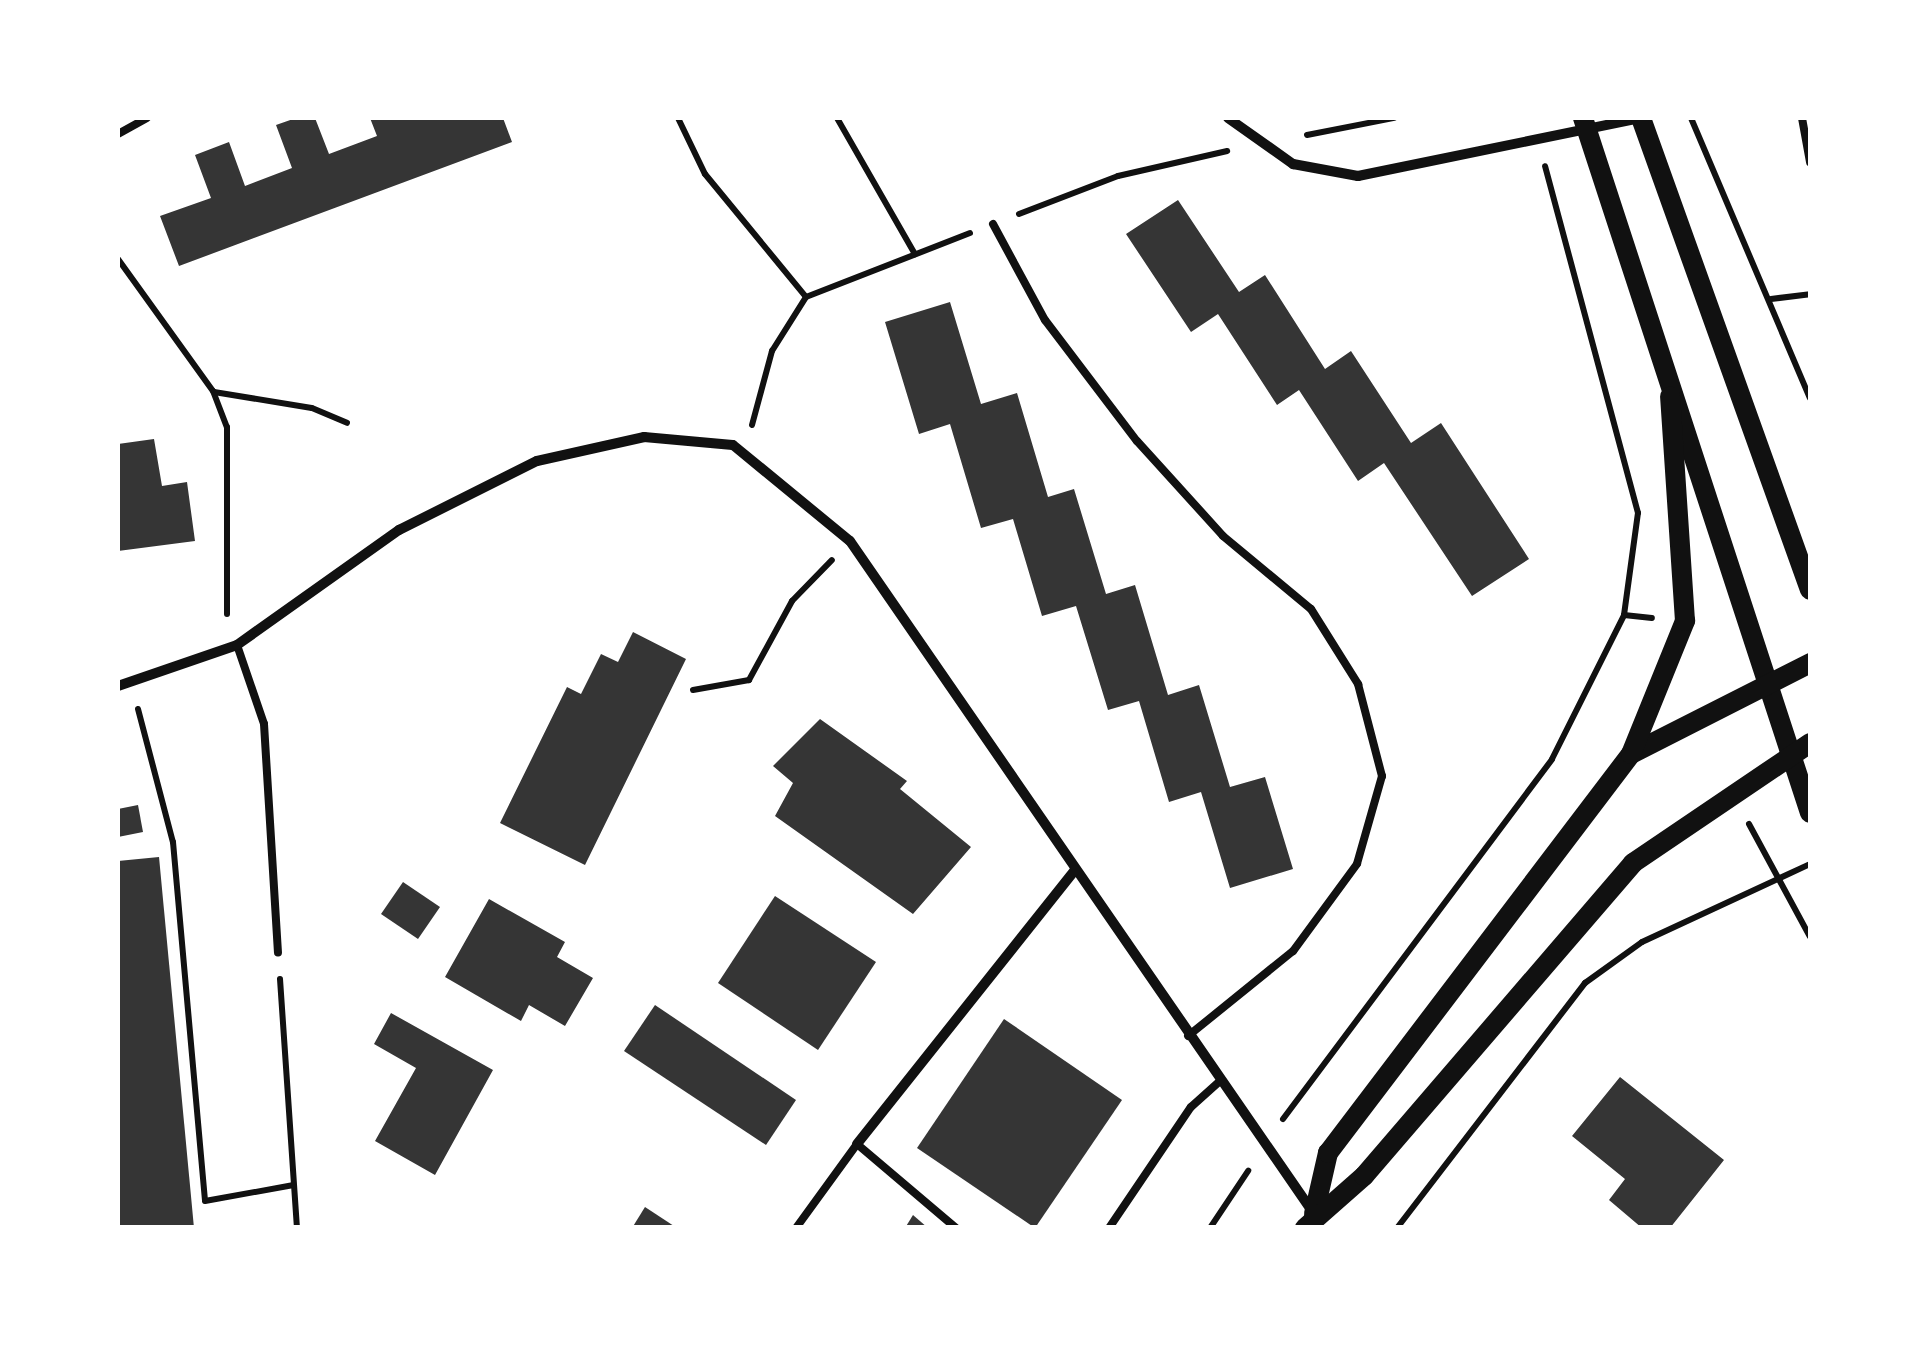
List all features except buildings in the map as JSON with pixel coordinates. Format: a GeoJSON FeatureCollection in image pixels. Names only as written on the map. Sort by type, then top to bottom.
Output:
{"type":"FeatureCollection","features":[{"type":"Feature","properties":{"kind":"main road"},"geometry":{"type":"LineString","coordinates":[[1642,118],[1810,590]]}},
{"type":"Feature","properties":{"kind":"main road"},"geometry":{"type":"LineString","coordinates":[[1584,123],[1670,397],[1771,681],[1802,749],[1810,813]]}},
{"type":"Feature","properties":{"kind":"main road"},"geometry":{"type":"LineString","coordinates":[[1309,1221],[1328,1153],[1631,754],[1685,621],[1670,397]]}},
{"type":"Feature","properties":{"kind":"main road"},"geometry":{"type":"LineString","coordinates":[[1631,754],[1810,663]]}},
{"type":"Feature","properties":{"kind":"main road"},"geometry":{"type":"LineString","coordinates":[[1309,1221],[1364,1176],[1608,887],[1802,749]]}},
{"type":"Feature","properties":{"kind":"street"},"geometry":{"type":"LineString","coordinates":[[1228,118],[1258,145],[1293,164],[1358,176],[1539,140],[1584,123],[1642,118]]}},
{"type":"Feature","properties":{"kind":"street"},"geometry":{"type":"LineString","coordinates":[[118,686],[237,644],[399,530],[538,461],[644,437],[733,444],[850,541],[1265,1145],[1309,1221]]}},
{"type":"Feature","properties":{"kind":"street"},"geometry":{"type":"LineString","coordinates":[[857,1144],[1076,870]]}},
{"type":"Feature","properties":{"kind":"lane"},"geometry":{"type":"LineString","coordinates":[[118,134],[147,118]]}},
{"type":"Feature","properties":{"kind":"lane"},"geometry":{"type":"LineString","coordinates":[[1802,118],[1810,162]]}},
{"type":"Feature","properties":{"kind":"lane"},"geometry":{"type":"LineString","coordinates":[[993,224],[1045,320],[1137,441],[1223,536],[1311,609],[1358,684],[1382,776],[1357,864],[1293,951],[1188,1036]]}},
{"type":"Feature","properties":{"kind":"lane"},"geometry":{"type":"LineString","coordinates":[[237,644],[264,724],[278,952]]}},
{"type":"Feature","properties":{"kind":"lane"},"geometry":{"type":"LineString","coordinates":[[1109,1228],[1190,1107],[1220,1081]]}},
{"type":"Feature","properties":{"kind":"lane"},"geometry":{"type":"LineString","coordinates":[[796,1228],[857,1144],[956,1228]]}},
{"type":"Feature","properties":{"kind":"path"},"geometry":{"type":"LineString","coordinates":[[678,118],[705,174],[806,297]]}},
{"type":"Feature","properties":{"kind":"path"},"geometry":{"type":"LineString","coordinates":[[837,118],[915,254]]}},
{"type":"Feature","properties":{"kind":"path"},"geometry":{"type":"LineString","coordinates":[[733,444],[758,419],[772,351],[806,297],[1118,176],[1394,118]]}},
{"type":"Feature","properties":{"kind":"path"},"geometry":{"type":"LineString","coordinates":[[1691,118],[1772,299],[1810,398]]}},
{"type":"Feature","properties":{"kind":"path"},"geometry":{"type":"LineString","coordinates":[[1210,1228],[1265,1145],[1552,759],[1624,615],[1636,567],[1634,495],[1539,140]]}},
{"type":"Feature","properties":{"kind":"path"},"geometry":{"type":"LineString","coordinates":[[118,260],[213,392],[228,427],[227,617],[237,644]]}},
{"type":"Feature","properties":{"kind":"path"},"geometry":{"type":"LineString","coordinates":[[1772,299],[1810,294]]}},
{"type":"Feature","properties":{"kind":"path"},"geometry":{"type":"LineString","coordinates":[[213,392],[312,408],[347,423]]}},
{"type":"Feature","properties":{"kind":"path"},"geometry":{"type":"LineString","coordinates":[[693,690],[749,680],[792,601],[850,541]]}},
{"type":"Feature","properties":{"kind":"path"},"geometry":{"type":"LineString","coordinates":[[132,683],[173,842],[205,1201],[294,1185]]}},
{"type":"Feature","properties":{"kind":"path"},"geometry":{"type":"LineString","coordinates":[[1397,1228],[1585,983],[1642,942],[1810,864]]}},
{"type":"Feature","properties":{"kind":"path"},"geometry":{"type":"LineString","coordinates":[[1779,880],[1810,937]]}},
{"type":"Feature","properties":{"kind":"path"},"geometry":{"type":"LineString","coordinates":[[278,952],[297,1228]]}}]}
